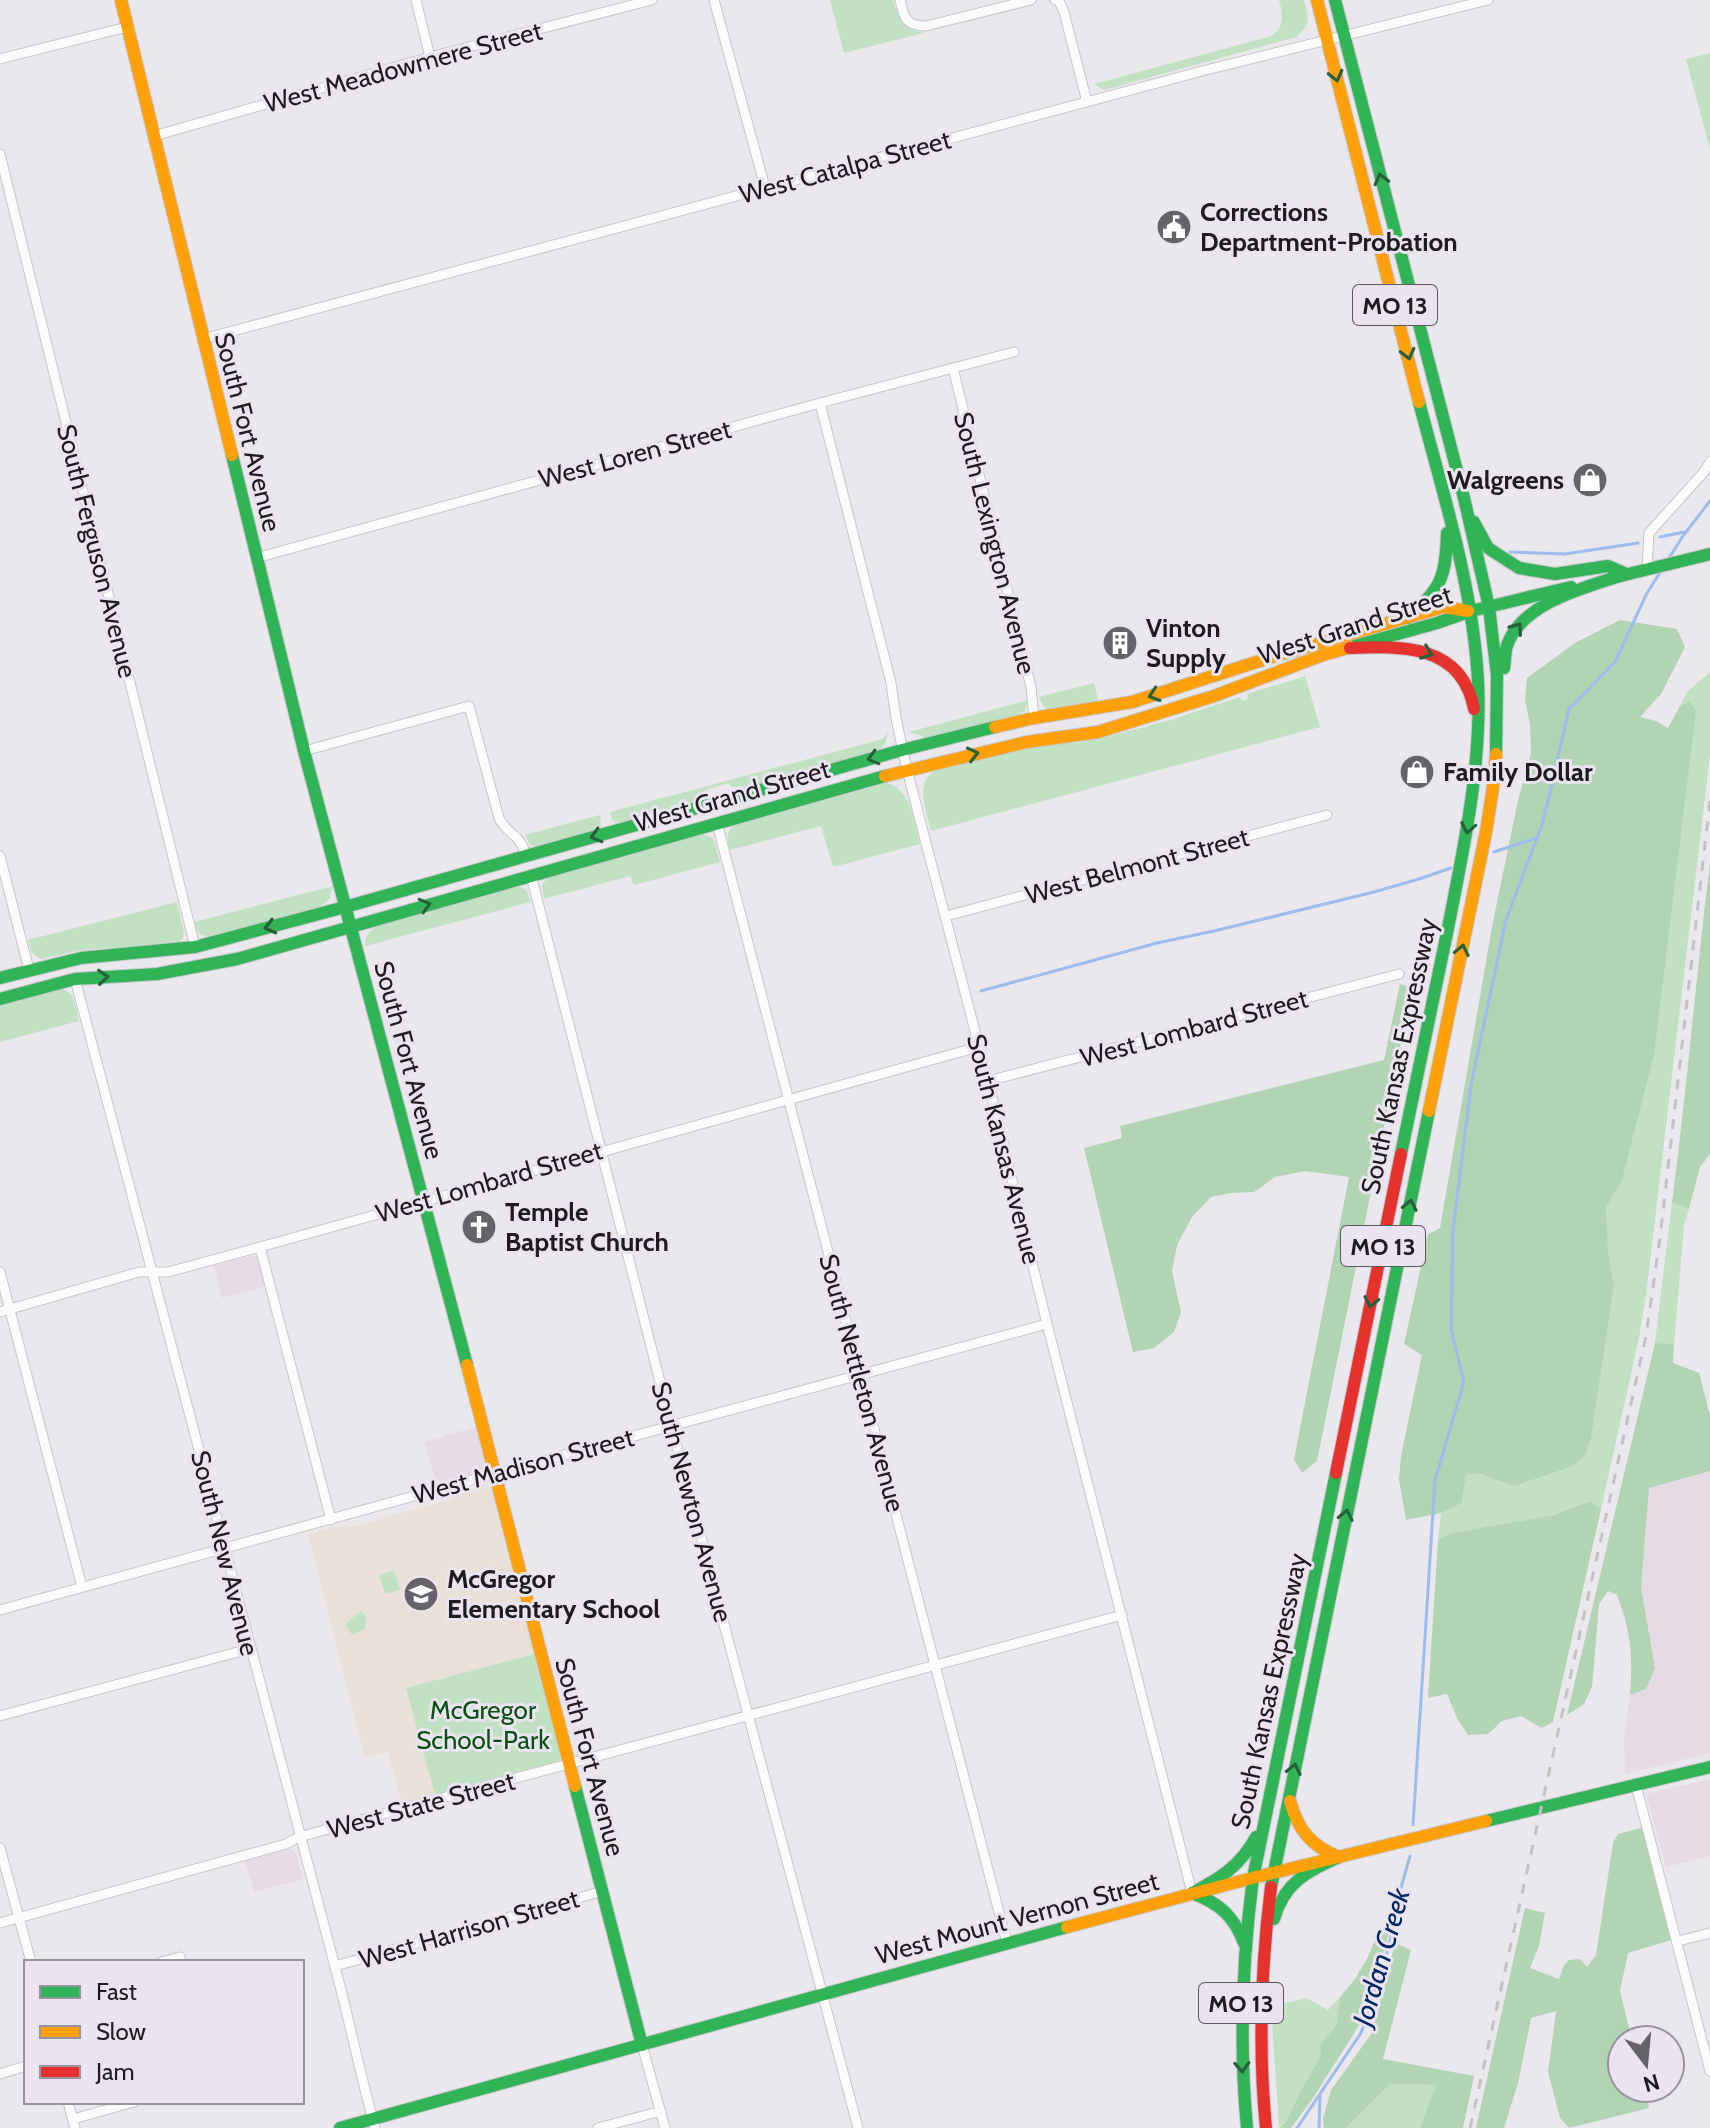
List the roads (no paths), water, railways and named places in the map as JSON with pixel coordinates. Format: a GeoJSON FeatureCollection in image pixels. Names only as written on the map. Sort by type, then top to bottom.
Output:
{"type":"FeatureCollection","features":[{"type":"Feature","properties":{"kind":"main road","name":"South Fort Avenue"},"geometry":{"type":"LineString","coordinates":[[121,0],[304,751],[642,2045]]}},
{"type":"Feature","properties":{"kind":"main road","name":"South Kansas Expressway"},"geometry":{"type":"LineString","coordinates":[[1247,2128],[1241,2041],[1244,1946],[1253,1878],[1467,834],[1478,739],[1478,669],[1471,611],[1317,0]]}},
{"type":"Feature","properties":{"kind":"main road","name":"South Kansas Expressway"},"geometry":{"type":"LineString","coordinates":[[1265,2121],[1260,2066],[1261,1980],[1273,1873],[1486,832],[1494,781],[1497,729],[1497,675],[1489,607],[1464,498],[1335,0]]}},
{"type":"Feature","properties":{"kind":"main road"},"geometry":{"type":"LineString","coordinates":[[1464,498],[1488,548],[1519,568],[1555,574],[1608,566],[1626,574]]}},
{"type":"Feature","properties":{"kind":"main road"},"geometry":{"type":"LineString","coordinates":[[1408,618],[1427,601],[1444,578],[1447,565],[1447,509]]}},
{"type":"Feature","properties":{"kind":"main road","name":"West Grand Street"},"geometry":{"type":"LineString","coordinates":[[0,999],[75,979],[157,974],[237,959],[907,770],[1027,742],[1098,732],[1219,695],[1323,655],[1471,611],[1710,554]]}},
{"type":"Feature","properties":{"kind":"main road"},"geometry":{"type":"LineString","coordinates":[[1497,729],[1505,700],[1503,653],[1510,637],[1524,619],[1572,593],[1626,574]]}},
{"type":"Feature","properties":{"kind":"main road","name":"West Grand Street"},"geometry":{"type":"LineString","coordinates":[[0,978],[81,958],[195,947],[902,750],[1034,718],[1132,702],[1443,607],[1471,611]]}},
{"type":"Feature","properties":{"kind":"main road"},"geometry":{"type":"LineString","coordinates":[[1350,648],[1409,647],[1442,659],[1469,691],[1478,739]]}},
{"type":"Feature","properties":{"kind":"main road","name":"West Mount Vernon Street"},"geometry":{"type":"LineString","coordinates":[[340,2128],[374,2124],[820,1993],[1192,1893],[1710,1767]]}},
{"type":"Feature","properties":{"kind":"main road"},"geometry":{"type":"LineString","coordinates":[[1289,1796],[1301,1832],[1318,1848],[1339,1857]]}},
{"type":"Feature","properties":{"kind":"main road"},"geometry":{"type":"LineString","coordinates":[[1192,1893],[1225,1875],[1244,1859],[1268,1806]]}},
{"type":"Feature","properties":{"kind":"main road"},"geometry":{"type":"LineString","coordinates":[[1261,1980],[1268,1973],[1274,1914],[1281,1897],[1302,1875],[1339,1857]]}},
{"type":"Feature","properties":{"kind":"main road"},"geometry":{"type":"LineString","coordinates":[[1192,1893],[1222,1906],[1233,1920],[1244,1946]]}},
{"type":"Feature","properties":{"kind":"street"},"geometry":{"type":"LineString","coordinates":[[416,0],[430,57]]}},
{"type":"Feature","properties":{"kind":"street","name":"West Meadowmere Street"},"geometry":{"type":"LineString","coordinates":[[154,136],[430,57],[652,0]]}},
{"type":"Feature","properties":{"kind":"street"},"geometry":{"type":"LineString","coordinates":[[714,0],[765,187]]}},
{"type":"Feature","properties":{"kind":"street"},"geometry":{"type":"LineString","coordinates":[[900,0],[906,20],[914,26],[926,26],[1031,0]]}},
{"type":"Feature","properties":{"kind":"street"},"geometry":{"type":"LineString","coordinates":[[1055,0],[1059,1],[1064,12],[1087,102]]}},
{"type":"Feature","properties":{"kind":"street","name":"West Catalpa Street"},"geometry":{"type":"LineString","coordinates":[[203,339],[1087,102],[1488,0]]}},
{"type":"Feature","properties":{"kind":"street"},"geometry":{"type":"LineString","coordinates":[[0,59],[127,27]]}},
{"type":"Feature","properties":{"kind":"street","name":"South Ferguson Avenue"},"geometry":{"type":"LineString","coordinates":[[0,154],[195,947]]}},
{"type":"Feature","properties":{"kind":"street","name":"West Loren Street"},"geometry":{"type":"LineString","coordinates":[[256,558],[1014,352]]}},
{"type":"Feature","properties":{"kind":"street","name":"South Lexington Avenue"},"geometry":{"type":"LineString","coordinates":[[953,368],[1031,687],[1034,718]]}},
{"type":"Feature","properties":{"kind":"street","name":"South Kansas Avenue"},"geometry":{"type":"LineString","coordinates":[[820,403],[891,683],[902,750],[1192,1893]]}},
{"type":"Feature","properties":{"kind":"street"},"geometry":{"type":"LineString","coordinates":[[1650,568],[1649,533],[1710,462]]}},
{"type":"Feature","properties":{"kind":"street"},"geometry":{"type":"LineString","coordinates":[[304,751],[469,706],[499,818],[505,828],[521,840],[526,855]]}},
{"type":"Feature","properties":{"kind":"street","name":"West Belmont Street"},"geometry":{"type":"LineString","coordinates":[[946,916],[1327,815]]}},
{"type":"Feature","properties":{"kind":"street","name":"South Nettleton Avenue"},"geometry":{"type":"LineString","coordinates":[[717,823],[1007,1943]]}},
{"type":"Feature","properties":{"kind":"street"},"geometry":{"type":"LineString","coordinates":[[0,856],[29,970]]}},
{"type":"Feature","properties":{"kind":"street","name":"South Newton Avenue"},"geometry":{"type":"LineString","coordinates":[[531,875],[671,1425],[858,2128]]}},
{"type":"Feature","properties":{"kind":"street","name":"West Lombard Street"},"geometry":{"type":"LineString","coordinates":[[988,1081],[1399,974]]}},
{"type":"Feature","properties":{"kind":"street","name":"South New Avenue"},"geometry":{"type":"LineString","coordinates":[[75,979],[374,2124]]}},
{"type":"Feature","properties":{"kind":"street","name":"West Lombard Street"},"geometry":{"type":"LineString","coordinates":[[5,1310],[139,1272],[168,1272],[978,1047]]}},
{"type":"Feature","properties":{"kind":"street"},"geometry":{"type":"LineString","coordinates":[[260,1247],[331,1520]]}},
{"type":"Feature","properties":{"kind":"street"},"geometry":{"type":"LineString","coordinates":[[0,1272],[5,1310],[82,1587]]}},
{"type":"Feature","properties":{"kind":"street","name":"West Madison Street"},"geometry":{"type":"LineString","coordinates":[[0,1610],[1047,1324]]}},
{"type":"Feature","properties":{"kind":"street","name":"West State Street"},"geometry":{"type":"LineString","coordinates":[[0,1923],[286,1844],[299,1837],[1122,1615]]}},
{"type":"Feature","properties":{"kind":"street"},"geometry":{"type":"LineString","coordinates":[[0,1716],[249,1649]]}},
{"type":"Feature","properties":{"kind":"street"},"geometry":{"type":"LineString","coordinates":[[1636,1785],[1710,2071]]}},
{"type":"Feature","properties":{"kind":"street"},"geometry":{"type":"LineString","coordinates":[[0,1848],[30,1960]]}},
{"type":"Feature","properties":{"kind":"street","name":"West Harrison Street"},"geometry":{"type":"LineString","coordinates":[[335,1966],[603,1891]]}},
{"type":"Feature","properties":{"kind":"street"},"geometry":{"type":"LineString","coordinates":[[1678,1941],[1710,1933]]}},
{"type":"Feature","properties":{"kind":"street","name":"South Fort Avenue"},"geometry":{"type":"LineString","coordinates":[[642,2045],[665,2128]]}},
{"type":"Feature","properties":{"kind":"street"},"geometry":{"type":"LineString","coordinates":[[0,2074],[24,2067]]}},
{"type":"Feature","properties":{"kind":"street"},"geometry":{"type":"LineString","coordinates":[[69,2104],[74,2124],[129,2104]]}},
{"type":"Feature","properties":{"kind":"street"},"geometry":{"type":"LineString","coordinates":[[598,2128],[661,2111]]}},
{"type":"Feature","properties":{"kind":"waterway"},"geometry":{"type":"LineString","coordinates":[[1669,558],[1710,501]]}},
{"type":"Feature","properties":{"kind":"waterway"},"geometry":{"type":"LineString","coordinates":[[1660,537],[1684,532]]}},
{"type":"Feature","properties":{"kind":"waterway"},"geometry":{"type":"LineString","coordinates":[[1510,552],[1565,554],[1638,543]]}},
{"type":"Feature","properties":{"kind":"waterway"},"geometry":{"type":"LineString","coordinates":[[1413,1825],[1435,1480],[1464,1382],[1451,1329],[1453,1231],[1471,1085],[1506,920],[1543,822],[1569,709],[1615,662],[1647,593],[1661,571]]}},
{"type":"Feature","properties":{"kind":"waterway"},"geometry":{"type":"LineString","coordinates":[[1494,852],[1536,838]]}},
{"type":"Feature","properties":{"kind":"waterway"},"geometry":{"type":"LineString","coordinates":[[981,991],[1157,943],[1374,892],[1451,868]]}},
{"type":"Feature","properties":{"kind":"waterway","name":"Jordan Creek"},"geometry":{"type":"LineString","coordinates":[[1297,2128],[1361,2033],[1389,1946],[1410,1856]]}},
{"type":"Feature","properties":{"kind":"waterway","name":"Jordan Creek"},"geometry":{"type":"LineString","coordinates":[[1319,2128],[1320,2096]]}},
{"type":"Feature","properties":{"kind":"railway"},"geometry":{"type":"LineString","coordinates":[[1470,2128],[1646,1336],[1710,800]]}},
{"type":"Feature","properties":{"kind":"place","name":"Corrections Department-Probation"},"geometry":{"type":"Point","coordinates":[1174,227]}},
{"type":"Feature","properties":{"kind":"place","name":"Walgreens"},"geometry":{"type":"Point","coordinates":[1590,480]}},
{"type":"Feature","properties":{"kind":"place","name":"Vinton Supply"},"geometry":{"type":"Point","coordinates":[1120,643]}},
{"type":"Feature","properties":{"kind":"place","name":"Family Dollar"},"geometry":{"type":"Point","coordinates":[1417,772]}},
{"type":"Feature","properties":{"kind":"place","name":"Temple Baptist Church"},"geometry":{"type":"Point","coordinates":[479,1227]}},
{"type":"Feature","properties":{"kind":"place","name":"McGregor Elementary School"},"geometry":{"type":"Point","coordinates":[421,1594]}},
{"type":"Feature","properties":{"kind":"park label","name":"McGregor School-Park"},"geometry":{"type":"Point","coordinates":[483,1725]}}]}
